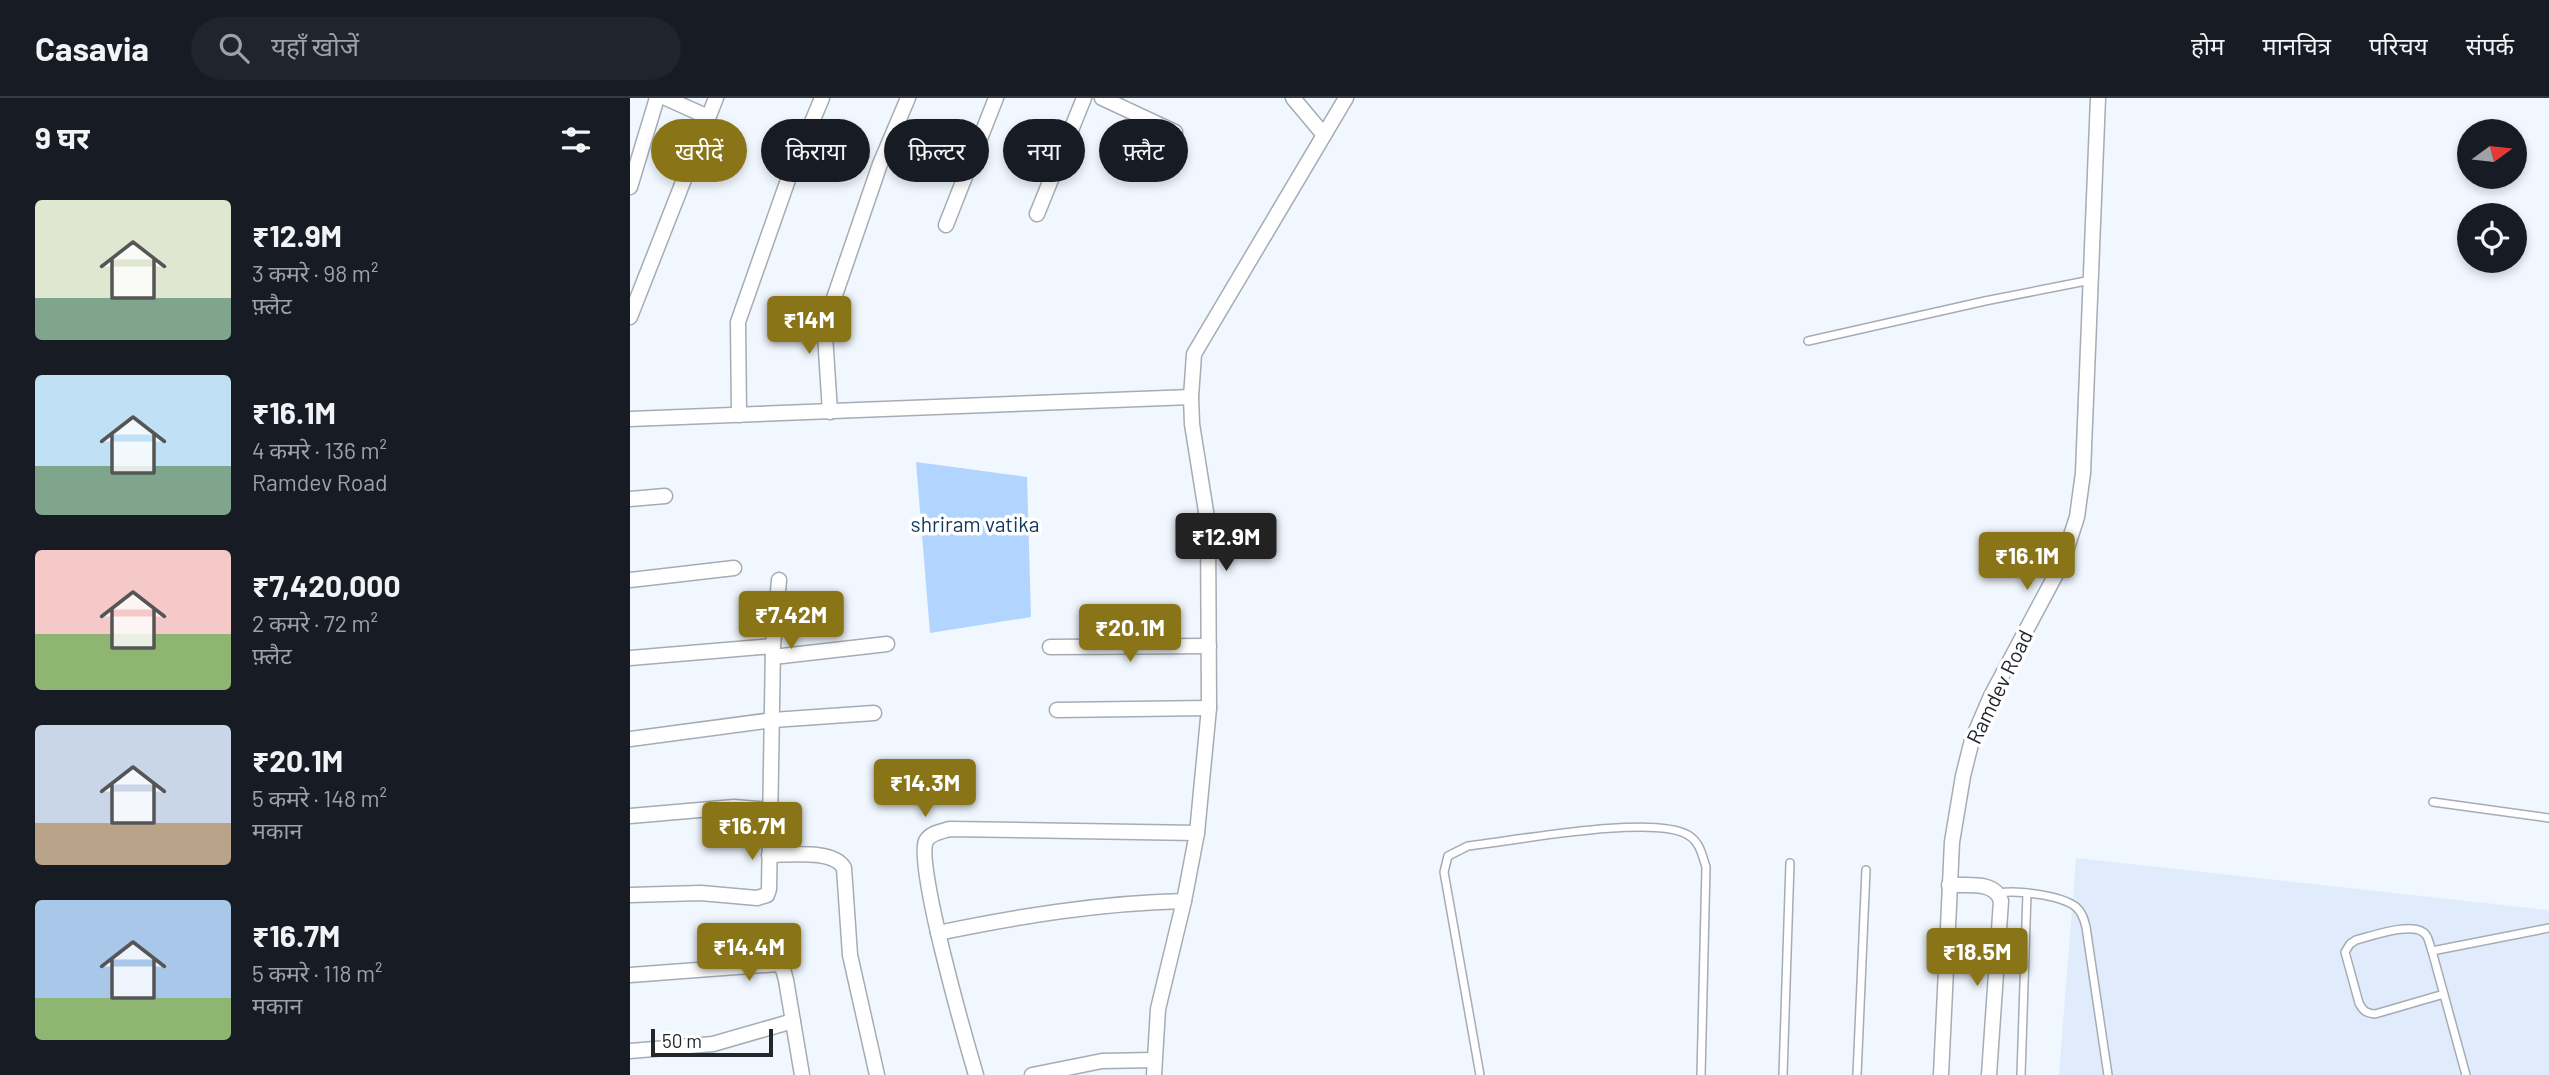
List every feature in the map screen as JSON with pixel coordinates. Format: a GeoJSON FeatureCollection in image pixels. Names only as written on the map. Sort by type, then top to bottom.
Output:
{"type":"FeatureCollection","features":[{"type":"Feature","properties":{"kind":"street"},"geometry":{"type":"LineString","coordinates":[[630,187],[657,98]]}},
{"type":"Feature","properties":{"kind":"street"},"geometry":{"type":"LineString","coordinates":[[666,98],[708,117]]}},
{"type":"Feature","properties":{"kind":"street"},"geometry":{"type":"LineString","coordinates":[[630,317],[716,98]]}},
{"type":"Feature","properties":{"kind":"street"},"geometry":{"type":"LineString","coordinates":[[739,415],[738,322],[789,177],[822,98]]}},
{"type":"Feature","properties":{"kind":"street"},"geometry":{"type":"LineString","coordinates":[[830,412],[825,335],[832,304],[880,164],[908,98]]}},
{"type":"Feature","properties":{"kind":"street"},"geometry":{"type":"LineString","coordinates":[[946,225],[996,98]]}},
{"type":"Feature","properties":{"kind":"street"},"geometry":{"type":"LineString","coordinates":[[1037,214],[1084,98]]}},
{"type":"Feature","properties":{"kind":"street"},"geometry":{"type":"LineString","coordinates":[[1102,98],[1147,119]]}},
{"type":"Feature","properties":{"kind":"street"},"geometry":{"type":"LineString","coordinates":[[1293,98],[1324,135]]}},
{"type":"Feature","properties":{"kind":"street"},"geometry":{"type":"LineString","coordinates":[[1032,1075],[1083,1063],[1154,1068],[1158,1009],[1197,833],[1209,708],[1208,524],[1192,424],[1194,354],[1346,98]]}},
{"type":"Feature","properties":{"kind":"street","name":"Ramdev Road"},"geometry":{"type":"LineString","coordinates":[[1941,1075],[1952,842],[1962,776],[1972,740],[1991,696],[2062,563],[2077,517],[2083,473],[2098,98]]}},
{"type":"Feature","properties":{"kind":"street"},"geometry":{"type":"LineString","coordinates":[[630,419],[1191,397]]}},
{"type":"Feature","properties":{"kind":"street"},"geometry":{"type":"LineString","coordinates":[[630,499],[665,496]]}},
{"type":"Feature","properties":{"kind":"street"},"geometry":{"type":"LineString","coordinates":[[630,580],[734,568]]}},
{"type":"Feature","properties":{"kind":"street"},"geometry":{"type":"LineString","coordinates":[[630,895],[701,893],[762,897],[769,889],[773,651],[779,580]]}},
{"type":"Feature","properties":{"kind":"street"},"geometry":{"type":"LineString","coordinates":[[630,658],[887,644]]}},
{"type":"Feature","properties":{"kind":"street"},"geometry":{"type":"LineString","coordinates":[[1050,647],[1209,646]]}},
{"type":"Feature","properties":{"kind":"street"},"geometry":{"type":"LineString","coordinates":[[1057,710],[1209,708]]}},
{"type":"Feature","properties":{"kind":"street"},"geometry":{"type":"LineString","coordinates":[[630,739],[773,720],[874,713]]}},
{"type":"Feature","properties":{"kind":"street"},"geometry":{"type":"LineString","coordinates":[[630,816],[734,807],[769,810]]}},
{"type":"Feature","properties":{"kind":"street"},"geometry":{"type":"LineString","coordinates":[[976,1075],[938,933],[924,844],[928,837],[949,829],[1197,833]]}},
{"type":"Feature","properties":{"kind":"street"},"geometry":{"type":"LineString","coordinates":[[769,855],[831,856],[840,861],[844,868],[850,955],[877,1075]]}},
{"type":"Feature","properties":{"kind":"street"},"geometry":{"type":"LineString","coordinates":[[1949,885],[1994,890],[2001,901],[1989,1075]]}},
{"type":"Feature","properties":{"kind":"street"},"geometry":{"type":"LineString","coordinates":[[938,933],[1016,916],[1068,909],[1184,901]]}},
{"type":"Feature","properties":{"kind":"street"},"geometry":{"type":"LineString","coordinates":[[630,975],[778,964],[783,969],[786,980],[802,1075]]}},
{"type":"Feature","properties":{"kind":"street"},"geometry":{"type":"LineString","coordinates":[[630,1051],[713,1044],[793,1021]]}},
{"type":"Feature","properties":{"kind":"lane"},"geometry":{"type":"LineString","coordinates":[[1808,341],[2091,280]]}},
{"type":"Feature","properties":{"kind":"lane"},"geometry":{"type":"LineString","coordinates":[[2432,802],[2549,818]]}},
{"type":"Feature","properties":{"kind":"lane"},"geometry":{"type":"LineString","coordinates":[[1480,1075],[1444,872],[1448,856],[1468,846],[1610,828],[1657,827],[1688,835],[1697,843],[1706,867],[1701,1075]]}},
{"type":"Feature","properties":{"kind":"lane"},"geometry":{"type":"LineString","coordinates":[[1783,1075],[1790,863]]}},
{"type":"Feature","properties":{"kind":"lane"},"geometry":{"type":"LineString","coordinates":[[1857,1075],[1866,870]]}},
{"type":"Feature","properties":{"kind":"lane"},"geometry":{"type":"LineString","coordinates":[[1994,890],[2066,901],[2082,915],[2108,1075]]}},
{"type":"Feature","properties":{"kind":"lane"},"geometry":{"type":"LineString","coordinates":[[2021,1075],[2027,893]]}},
{"type":"Feature","properties":{"kind":"lane"},"geometry":{"type":"LineString","coordinates":[[2444,994],[2375,1014],[2368,1013],[2362,1010],[2359,1003],[2346,952],[2350,944],[2357,940],[2408,928],[2420,929],[2426,934],[2432,951],[2444,994],[2466,1075]]}},
{"type":"Feature","properties":{"kind":"lane"},"geometry":{"type":"LineString","coordinates":[[2432,951],[2549,928]]}},
{"type":"Feature","properties":{"kind":"shaded area"},"geometry":{"type":"Polygon","coordinates":[[[2076,858],[2549,910],[2549,1075],[2059,1075],[2076,858]]]}},
{"type":"Feature","properties":{"kind":"green space","name":"shriram vatika"},"geometry":{"type":"Polygon","coordinates":[[[916,462],[1027,477],[1031,617],[930,633],[916,462]]]}}]}
